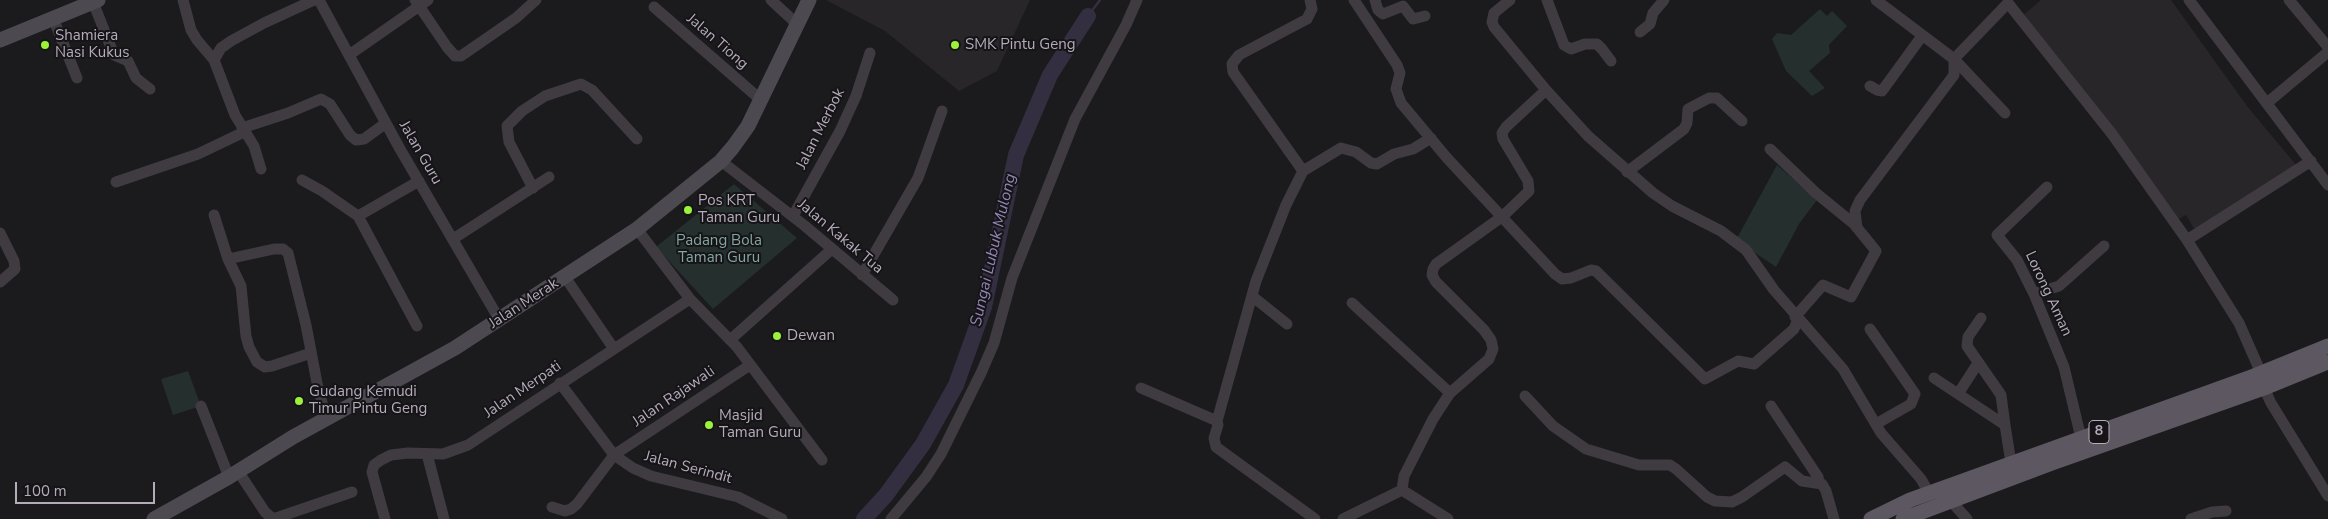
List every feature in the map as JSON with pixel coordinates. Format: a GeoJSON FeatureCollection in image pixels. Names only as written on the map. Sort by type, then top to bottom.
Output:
{"type":"FeatureCollection","features":[{"type":"Feature","properties":{"kind":"main road","name":"8"},"geometry":{"type":"LineString","coordinates":[[2263,380],[2328,346]]}},
{"type":"Feature","properties":{"kind":"main road","name":"8"},"geometry":{"type":"LineString","coordinates":[[1903,519],[2156,419],[2263,380],[2328,362]]}},
{"type":"Feature","properties":{"kind":"main road","name":"8"},"geometry":{"type":"LineString","coordinates":[[1871,519],[1910,500],[2081,438],[2156,419]]}},
{"type":"Feature","properties":{"kind":"street"},"geometry":{"type":"LineString","coordinates":[[183,0],[194,35],[216,56],[234,115],[254,146],[261,169]]}},
{"type":"Feature","properties":{"kind":"street"},"geometry":{"type":"LineString","coordinates":[[216,56],[231,41],[314,0]]}},
{"type":"Feature","properties":{"kind":"street","name":"Jalan Guru"},"geometry":{"type":"LineString","coordinates":[[319,0],[386,123],[499,319]]}},
{"type":"Feature","properties":{"kind":"street"},"geometry":{"type":"LineString","coordinates":[[349,55],[421,2],[447,47],[455,56],[460,56],[516,18],[536,0]]}},
{"type":"Feature","properties":{"kind":"street"},"geometry":{"type":"LineString","coordinates":[[771,0],[797,24]]}},
{"type":"Feature","properties":{"kind":"street","name":"Jalan Merak"},"geometry":{"type":"LineString","coordinates":[[154,519],[234,474],[326,418],[455,348],[637,229],[720,162],[748,126],[809,0]]}},
{"type":"Feature","properties":{"kind":"street"},"geometry":{"type":"LineString","coordinates":[[891,519],[926,477],[941,454],[981,374],[994,343],[1012,278],[1075,119],[1126,25],[1137,0]]}},
{"type":"Feature","properties":{"kind":"street"},"geometry":{"type":"LineString","coordinates":[[1303,170],[1233,72],[1232,64],[1240,55],[1307,19],[1312,9],[1310,0]]}},
{"type":"Feature","properties":{"kind":"street"},"geometry":{"type":"LineString","coordinates":[[1354,0],[1397,65],[1400,74],[1396,89],[1401,103],[1555,274],[1562,279],[1571,278],[1591,270],[1601,275],[1705,379],[1738,361],[1754,364],[1794,329],[1796,318],[1823,284],[1852,297],[1876,251],[1857,228],[1816,193],[1770,149]]}},
{"type":"Feature","properties":{"kind":"street"},"geometry":{"type":"LineString","coordinates":[[1375,0],[1378,10],[1383,14],[1403,6],[1413,19],[1425,16]]}},
{"type":"Feature","properties":{"kind":"street"},"geometry":{"type":"LineString","coordinates":[[1510,0],[1494,13],[1492,22],[1494,27],[1546,90],[1588,136],[1627,172],[1672,206],[1721,231],[1746,250],[1796,318],[1843,369],[1881,433],[1921,479],[1929,493]]}},
{"type":"Feature","properties":{"kind":"street"},"geometry":{"type":"LineString","coordinates":[[1547,0],[1564,45],[1571,49],[1585,44],[1597,44],[1611,61]]}},
{"type":"Feature","properties":{"kind":"street"},"geometry":{"type":"LineString","coordinates":[[1640,32],[1650,24],[1653,13],[1664,0]]}},
{"type":"Feature","properties":{"kind":"street"},"geometry":{"type":"LineString","coordinates":[[1876,0],[1954,59],[2006,113]]}},
{"type":"Feature","properties":{"kind":"street"},"geometry":{"type":"LineString","coordinates":[[2190,0],[2328,184]]}},
{"type":"Feature","properties":{"kind":"street"},"geometry":{"type":"LineString","coordinates":[[2289,0],[2328,48]]}},
{"type":"Feature","properties":{"kind":"street"},"geometry":{"type":"LineString","coordinates":[[0,40],[96,1],[114,55],[128,61],[136,78],[150,89]]}},
{"type":"Feature","properties":{"kind":"street"},"geometry":{"type":"LineString","coordinates":[[1857,228],[1855,211],[1860,200],[1954,75],[1954,59],[2008,3],[2101,119],[2187,240],[2239,323],[2271,403],[2328,496]]}},
{"type":"Feature","properties":{"kind":"street","name":"Jalan Tiong"},"geometry":{"type":"LineString","coordinates":[[654,7],[761,100]]}},
{"type":"Feature","properties":{"kind":"street"},"geometry":{"type":"LineString","coordinates":[[53,18],[77,78]]}},
{"type":"Feature","properties":{"kind":"street"},"geometry":{"type":"LineString","coordinates":[[1870,86],[1882,91],[1922,36]]}},
{"type":"Feature","properties":{"kind":"street"},"geometry":{"type":"LineString","coordinates":[[2267,103],[2328,52]]}},
{"type":"Feature","properties":{"kind":"street","name":"Jalan Merbok"},"geometry":{"type":"LineString","coordinates":[[793,216],[840,131],[856,96],[870,53]]}},
{"type":"Feature","properties":{"kind":"street"},"geometry":{"type":"LineString","coordinates":[[533,188],[509,142],[508,126],[522,112],[545,96],[582,84],[592,90],[637,139]]}},
{"type":"Feature","properties":{"kind":"street"},"geometry":{"type":"LineString","coordinates":[[1402,490],[1404,476],[1433,419],[1450,394],[1489,359],[1493,349],[1484,330],[1440,287],[1432,275],[1432,270],[1436,264],[1503,216],[1529,191],[1530,184],[1503,140],[1502,133],[1546,90]]}},
{"type":"Feature","properties":{"kind":"street"},"geometry":{"type":"LineString","coordinates":[[1627,172],[1685,127],[1687,112],[1692,105],[1709,98],[1717,98],[1742,121]]}},
{"type":"Feature","properties":{"kind":"street"},"geometry":{"type":"LineString","coordinates":[[116,182],[198,154],[243,130],[321,99],[330,104],[350,136],[356,140],[364,138],[386,123]]}},
{"type":"Feature","properties":{"kind":"street"},"geometry":{"type":"LineString","coordinates":[[862,275],[918,178],[942,111]]}},
{"type":"Feature","properties":{"kind":"street"},"geometry":{"type":"LineString","coordinates":[[1315,519],[1216,447],[1214,438],[1218,426],[1216,421],[1252,296],[1276,229],[1303,170],[1341,148],[1356,152],[1371,163],[1376,164],[1394,154],[1413,149],[1431,138]]}},
{"type":"Feature","properties":{"kind":"street"},"geometry":{"type":"LineString","coordinates":[[2187,240],[2311,161]]}},
{"type":"Feature","properties":{"kind":"street","name":"Jalan Kakak Tua"},"geometry":{"type":"LineString","coordinates":[[720,162],[793,216],[893,300]]}},
{"type":"Feature","properties":{"kind":"street"},"geometry":{"type":"LineString","coordinates":[[453,239],[549,177]]}},
{"type":"Feature","properties":{"kind":"street"},"geometry":{"type":"LineString","coordinates":[[302,180],[358,216],[417,326]]}},
{"type":"Feature","properties":{"kind":"street"},"geometry":{"type":"LineString","coordinates":[[358,216],[419,181]]}},
{"type":"Feature","properties":{"kind":"street","name":"Lorong Aman"},"geometry":{"type":"LineString","coordinates":[[2047,187],[1997,235],[2017,260],[2034,294],[2064,367],[2081,438]]}},
{"type":"Feature","properties":{"kind":"street"},"geometry":{"type":"LineString","coordinates":[[214,215],[228,259],[241,286],[246,336],[249,347],[258,362],[265,367],[272,366],[311,353]]}},
{"type":"Feature","properties":{"kind":"street"},"geometry":{"type":"LineString","coordinates":[[637,229],[690,299],[730,340],[822,460]]}},
{"type":"Feature","properties":{"kind":"street"},"geometry":{"type":"LineString","coordinates":[[0,233],[14,261],[15,269],[0,282]]}},
{"type":"Feature","properties":{"kind":"street"},"geometry":{"type":"LineString","coordinates":[[2034,294],[2059,286],[2104,246]]}},
{"type":"Feature","properties":{"kind":"street"},"geometry":{"type":"LineString","coordinates":[[228,259],[274,249],[286,250],[306,325],[326,418]]}},
{"type":"Feature","properties":{"kind":"street"},"geometry":{"type":"LineString","coordinates":[[730,340],[832,250]]}},
{"type":"Feature","properties":{"kind":"street"},"geometry":{"type":"LineString","coordinates":[[565,277],[614,350]]}},
{"type":"Feature","properties":{"kind":"street"},"geometry":{"type":"LineString","coordinates":[[1252,296],[1287,324]]}},
{"type":"Feature","properties":{"kind":"street","name":"Jalan Merpati"},"geometry":{"type":"LineString","coordinates":[[385,519],[374,480],[374,465],[386,457],[408,453],[443,454],[468,445],[690,299]]}},
{"type":"Feature","properties":{"kind":"street"},"geometry":{"type":"LineString","coordinates":[[1352,303],[1450,394]]}},
{"type":"Feature","properties":{"kind":"street"},"geometry":{"type":"LineString","coordinates":[[1981,318],[1966,343],[2001,395],[2011,463]]}},
{"type":"Feature","properties":{"kind":"street"},"geometry":{"type":"LineString","coordinates":[[1870,329],[1915,394],[1914,402],[1876,424]]}},
{"type":"Feature","properties":{"kind":"street"},"geometry":{"type":"LineString","coordinates":[[1958,394],[1978,363]]}},
{"type":"Feature","properties":{"kind":"street","name":"Jalan Rajawali"},"geometry":{"type":"LineString","coordinates":[[552,507],[565,511],[577,504],[614,455],[750,365]]}},
{"type":"Feature","properties":{"kind":"street"},"geometry":{"type":"LineString","coordinates":[[1934,378],[2005,425]]}},
{"type":"Feature","properties":{"kind":"street","name":"Jalan Serindit"},"geometry":{"type":"LineString","coordinates":[[560,383],[614,455],[633,468],[651,476],[738,497],[782,519]]}},
{"type":"Feature","properties":{"kind":"street"},"geometry":{"type":"LineString","coordinates":[[1141,388],[1216,421]]}},
{"type":"Feature","properties":{"kind":"street"},"geometry":{"type":"LineString","coordinates":[[1525,396],[1552,426],[1586,449],[1639,464],[1670,466],[1676,469],[1707,497],[1715,501],[1732,502],[1785,467],[1802,481],[1819,483]]}},
{"type":"Feature","properties":{"kind":"street"},"geometry":{"type":"LineString","coordinates":[[201,406],[234,474],[264,512],[273,518],[352,492]]}},
{"type":"Feature","properties":{"kind":"street"},"geometry":{"type":"LineString","coordinates":[[1771,406],[1818,477],[1819,483],[1826,491],[1834,519]]}},
{"type":"Feature","properties":{"kind":"street"},"geometry":{"type":"LineString","coordinates":[[427,454],[444,519]]}},
{"type":"Feature","properties":{"kind":"street"},"geometry":{"type":"LineString","coordinates":[[1344,519],[1402,490]]}},
{"type":"Feature","properties":{"kind":"street"},"geometry":{"type":"LineString","coordinates":[[1402,490],[1448,519]]}},
{"type":"Feature","properties":{"kind":"street"},"geometry":{"type":"LineString","coordinates":[[1950,500],[1967,519]]}},
{"type":"Feature","properties":{"kind":"street"},"geometry":{"type":"LineString","coordinates":[[2191,519],[2212,512],[2226,511]]}},
{"type":"Feature","properties":{"kind":"shaded area","name":"SMK Pintu Geng"},"geometry":{"type":"Polygon","coordinates":[[[826,0],[1030,0],[997,71],[959,91],[885,31],[826,0]]]}},
{"type":"Feature","properties":{"kind":"shaded area"},"geometry":{"type":"Polygon","coordinates":[[[2041,0],[2171,0],[2247,106],[2297,166],[2196,232],[2186,215],[2177,220],[2021,17],[2041,0]]]}},
{"type":"Feature","properties":{"kind":"green space"},"geometry":{"type":"Polygon","coordinates":[[[1820,9],[1827,16],[1832,11],[1847,26],[1829,45],[1830,53],[1809,71],[1825,88],[1812,96],[1786,71],[1772,39],[1777,33],[1791,35],[1820,9]]]}},
{"type":"Feature","properties":{"kind":"green space"},"geometry":{"type":"Polygon","coordinates":[[[1777,165],[1817,200],[1799,224],[1776,267],[1736,240],[1777,165]]]}},
{"type":"Feature","properties":{"kind":"green space","name":"Padang Bola Taman Guru"},"geometry":{"type":"Polygon","coordinates":[[[734,184],[797,238],[713,309],[656,247],[734,184]]]}},
{"type":"Feature","properties":{"kind":"green space"},"geometry":{"type":"Polygon","coordinates":[[[188,371],[201,406],[173,415],[161,379],[188,371]]]}},
{"type":"Feature","properties":{"kind":"waterway","name":"Sungai Lubuk Mulong"},"geometry":{"type":"LineString","coordinates":[[1088,16],[1100,0]]}},
{"type":"Feature","properties":{"kind":"waterway","name":"Sungai Lubuk Mulong"},"geometry":{"type":"LineString","coordinates":[[864,519],[886,495],[923,444],[956,385],[984,307],[1016,155],[1050,75],[1088,16]]}},
{"type":"Feature","properties":{"kind":"place","name":"Shamiera Nasi Kukus"},"geometry":{"type":"Point","coordinates":[45,45]}},
{"type":"Feature","properties":{"kind":"place","name":"SMK Pintu Geng"},"geometry":{"type":"Point","coordinates":[955,45]}},
{"type":"Feature","properties":{"kind":"place","name":"Pos KRT Taman Guru"},"geometry":{"type":"Point","coordinates":[688,210]}},
{"type":"Feature","properties":{"kind":"place","name":"Dewan"},"geometry":{"type":"Point","coordinates":[777,336]}},
{"type":"Feature","properties":{"kind":"place","name":"Gudang Kemudi Timur Pintu Geng"},"geometry":{"type":"Point","coordinates":[299,401]}},
{"type":"Feature","properties":{"kind":"place","name":"Masjid Taman Guru"},"geometry":{"type":"Point","coordinates":[709,425]}}]}
